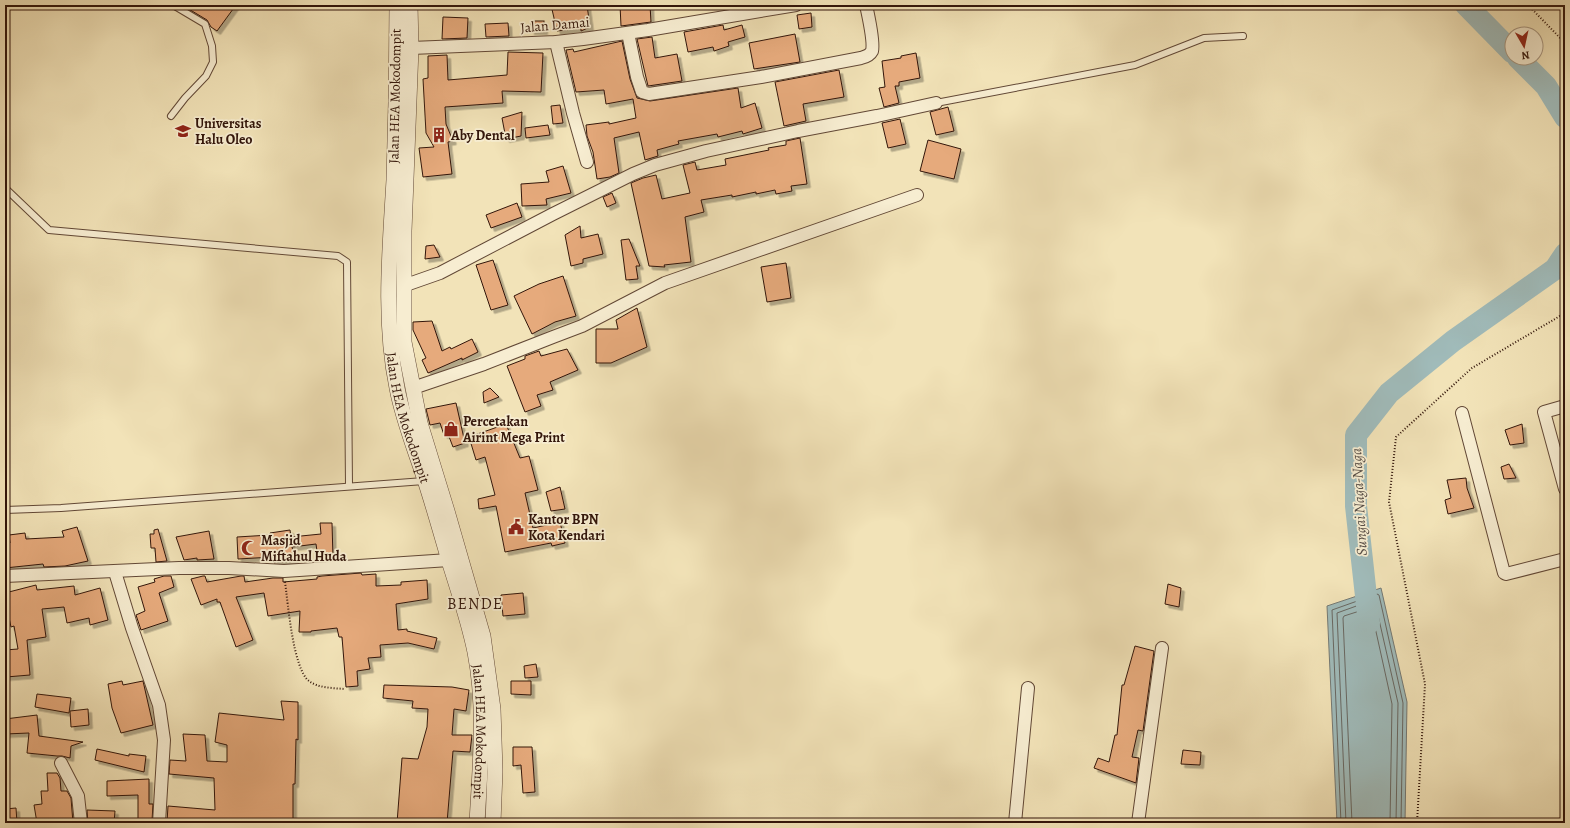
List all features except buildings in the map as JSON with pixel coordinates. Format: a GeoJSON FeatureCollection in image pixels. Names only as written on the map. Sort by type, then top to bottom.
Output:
{"type":"FeatureCollection","features":[{"type":"Feature","properties":{"kind":"street","name":"Jalan HEA Mokodompit"},"geometry":{"type":"LineString","coordinates":[[397,5],[398,214],[403,286],[404,342],[420,423],[483,636],[493,709],[487,740],[477,823]]}},
{"type":"Feature","properties":{"kind":"street","name":"Jalan HEA Mokodompit"},"geometry":{"type":"LineString","coordinates":[[410,5],[411,48],[398,214],[389,280],[392,351],[397,388],[407,428],[426,481],[475,652],[487,740],[496,771],[493,823]]}},
{"type":"Feature","properties":{"kind":"street","name":"Jalan Damai"},"geometry":{"type":"LineString","coordinates":[[411,48],[556,42],[628,33],[796,5]]}},
{"type":"Feature","properties":{"kind":"street"},"geometry":{"type":"LineString","coordinates":[[628,33],[637,77],[642,92],[649,94],[761,77],[868,56],[872,51],[872,42],[866,5]]}},
{"type":"Feature","properties":{"kind":"street"},"geometry":{"type":"LineString","coordinates":[[556,42],[573,113],[587,162]]}},
{"type":"Feature","properties":{"kind":"street"},"geometry":{"type":"LineString","coordinates":[[403,286],[440,273],[553,214],[633,174],[655,165],[706,151],[798,130],[877,116],[936,103]]}},
{"type":"Feature","properties":{"kind":"street"},"geometry":{"type":"LineString","coordinates":[[412,388],[484,364],[575,329],[665,283],[917,195]]}},
{"type":"Feature","properties":{"kind":"street"},"geometry":{"type":"LineString","coordinates":[[1565,406],[1544,412],[1565,489]]}},
{"type":"Feature","properties":{"kind":"street"},"geometry":{"type":"LineString","coordinates":[[1462,413],[1504,573],[1506,574],[1565,559]]}},
{"type":"Feature","properties":{"kind":"street"},"geometry":{"type":"LineString","coordinates":[[5,576],[186,568],[229,568],[284,571],[449,560]]}},
{"type":"Feature","properties":{"kind":"street"},"geometry":{"type":"LineString","coordinates":[[115,572],[132,628],[159,705],[164,740],[160,823]]}},
{"type":"Feature","properties":{"kind":"street"},"geometry":{"type":"LineString","coordinates":[[1138,823],[1162,648]]}},
{"type":"Feature","properties":{"kind":"street"},"geometry":{"type":"LineString","coordinates":[[1014,823],[1028,688]]}},
{"type":"Feature","properties":{"kind":"street"},"geometry":{"type":"LineString","coordinates":[[61,763],[78,796],[81,823]]}},
{"type":"Feature","properties":{"kind":"lane"},"geometry":{"type":"LineString","coordinates":[[171,116],[185,98],[206,76],[213,62],[212,46],[205,24],[173,5]]}},
{"type":"Feature","properties":{"kind":"lane"},"geometry":{"type":"LineString","coordinates":[[936,103],[1135,65],[1204,38],[1243,36]]}},
{"type":"Feature","properties":{"kind":"lane"},"geometry":{"type":"LineString","coordinates":[[5,188],[49,230],[338,256],[347,262],[349,486]]}},
{"type":"Feature","properties":{"kind":"lane"},"geometry":{"type":"LineString","coordinates":[[5,510],[62,508],[426,481]]}},
{"type":"Feature","properties":{"kind":"path"},"geometry":{"type":"LineString","coordinates":[[1528,5],[1565,43]]}},
{"type":"Feature","properties":{"kind":"path"},"geometry":{"type":"LineString","coordinates":[[1417,823],[1426,684],[1389,502],[1396,438],[1472,368],[1565,313]]}},
{"type":"Feature","properties":{"kind":"path"},"geometry":{"type":"LineString","coordinates":[[284,571],[298,664],[307,680],[317,686],[345,689]]}},
{"type":"Feature","properties":{"kind":"path"},"geometry":{"type":"LineString","coordinates":[[1551,823],[1565,816]]}},
{"type":"Feature","properties":{"kind":"water"},"geometry":{"type":"Polygon","coordinates":[[[1381,588],[1407,702],[1405,823],[1337,823],[1327,606],[1381,588]]]}},
{"type":"Feature","properties":{"kind":"waterway","name":"Sungai Naga-Naga"},"geometry":{"type":"LineString","coordinates":[[1466,5],[1504,44]]}},
{"type":"Feature","properties":{"kind":"waterway","name":"Sungai Naga-Naga"},"geometry":{"type":"LineString","coordinates":[[1526,66],[1546,86],[1565,117]]}},
{"type":"Feature","properties":{"kind":"waterway","name":"Sungai Naga-Naga"},"geometry":{"type":"LineString","coordinates":[[1369,623],[1356,506],[1356,435],[1389,393],[1453,341],[1555,269],[1565,254]]}},
{"type":"Feature","properties":{"kind":"place","name":"Universitas Halu Oleo"},"geometry":{"type":"Point","coordinates":[183,131]}},
{"type":"Feature","properties":{"kind":"place","name":"Aby Dental"},"geometry":{"type":"Point","coordinates":[439,135]}},
{"type":"Feature","properties":{"kind":"place","name":"Percetakan Airint Mega Print"},"geometry":{"type":"Point","coordinates":[451,429]}},
{"type":"Feature","properties":{"kind":"place","name":"Kantor BPN Kota Kendari"},"geometry":{"type":"Point","coordinates":[516,527]}},
{"type":"Feature","properties":{"kind":"place","name":"Masjid Miftahul Huda"},"geometry":{"type":"Point","coordinates":[249,548]}},
{"type":"Feature","properties":{"kind":"district","name":"BENDE"},"geometry":{"type":"Point","coordinates":[475,604]}}]}
